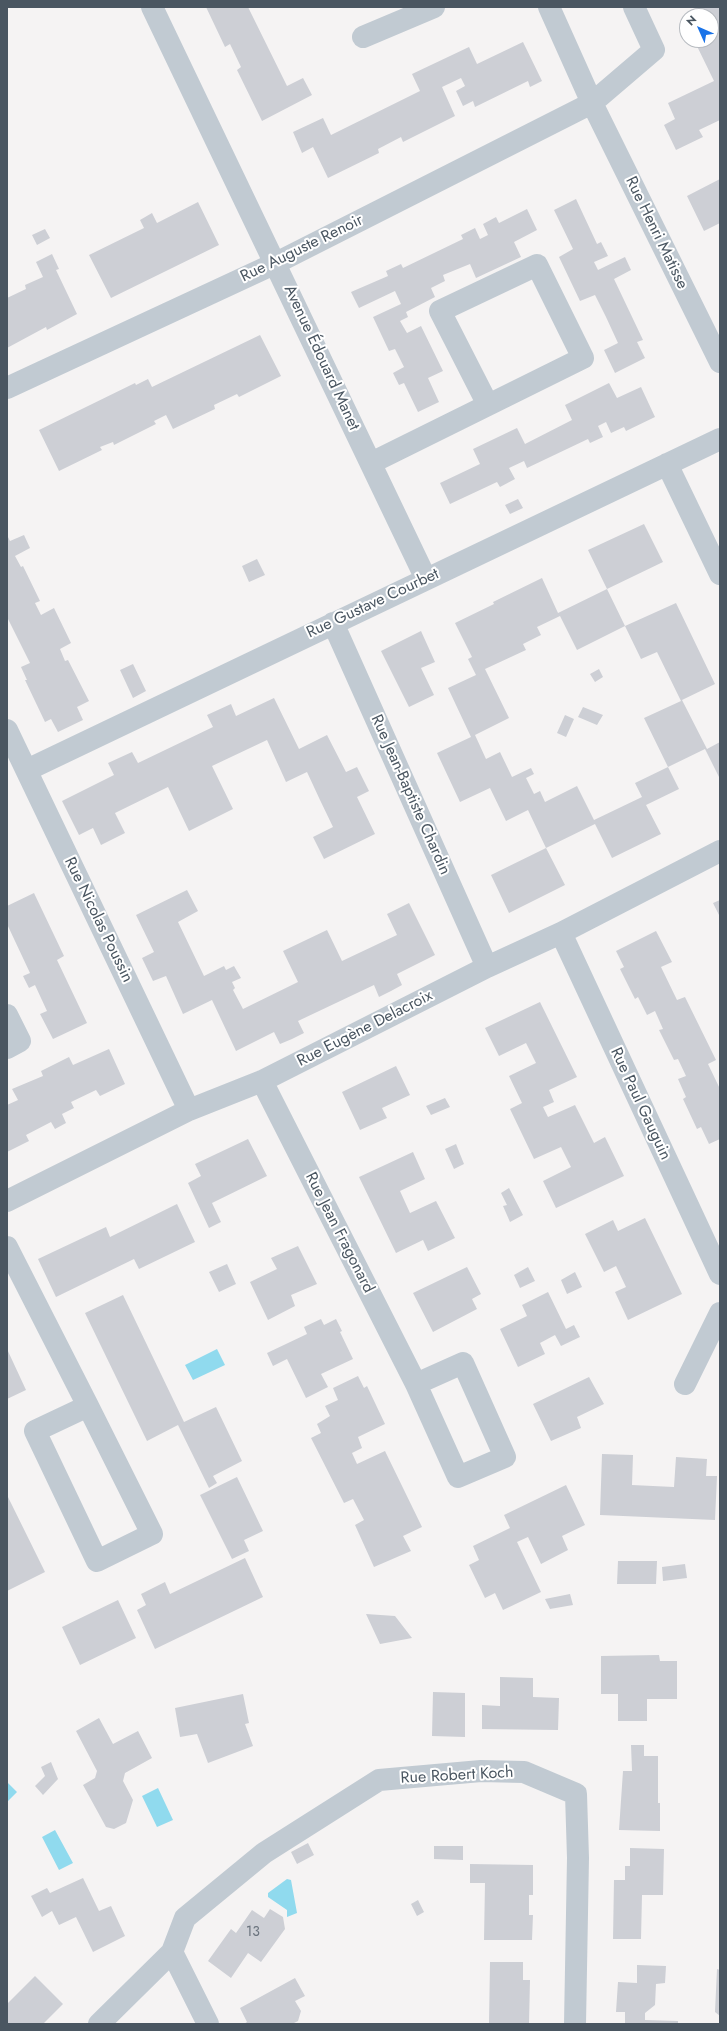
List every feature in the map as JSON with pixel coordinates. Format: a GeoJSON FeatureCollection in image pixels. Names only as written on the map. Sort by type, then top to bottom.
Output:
{"type":"FeatureCollection","features":[{"type":"Feature","properties":{"kind":"street","name":"Avenue Édouard Manet"},"geometry":{"type":"LineString","coordinates":[[152,7],[276,263],[426,579]]}},
{"type":"Feature","properties":{"kind":"street"},"geometry":{"type":"LineString","coordinates":[[363,37],[434,7]]}},
{"type":"Feature","properties":{"kind":"street","name":"Rue Henri Matisse"},"geometry":{"type":"LineString","coordinates":[[549,7],[592,103],[720,362]]}},
{"type":"Feature","properties":{"kind":"street"},"geometry":{"type":"LineString","coordinates":[[592,103],[654,50],[634,7]]}},
{"type":"Feature","properties":{"kind":"street","name":"Rue Auguste Renoir"},"geometry":{"type":"LineString","coordinates":[[7,388],[276,263],[592,103]]}},
{"type":"Feature","properties":{"kind":"street"},"geometry":{"type":"LineString","coordinates":[[371,463],[583,358],[537,265],[440,311],[488,405]]}},
{"type":"Feature","properties":{"kind":"street","name":"Rue Gustave Courbet"},"geometry":{"type":"LineString","coordinates":[[27,770],[720,439]]}},
{"type":"Feature","properties":{"kind":"street"},"geometry":{"type":"LineString","coordinates":[[667,464],[720,574]]}},
{"type":"Feature","properties":{"kind":"street","name":"Rue Jean-Baptiste Chardin"},"geometry":{"type":"LineString","coordinates":[[333,623],[487,967]]}},
{"type":"Feature","properties":{"kind":"street","name":"Rue Nicolas Poussin"},"geometry":{"type":"LineString","coordinates":[[7,730],[189,1110]]}},
{"type":"Feature","properties":{"kind":"street","name":"Rue Eugène Delacroix"},"geometry":{"type":"LineString","coordinates":[[7,1201],[189,1110],[262,1081],[487,967],[561,933],[720,851]]}},
{"type":"Feature","properties":{"kind":"street","name":"Rue Paul Gauguin"},"geometry":{"type":"LineString","coordinates":[[561,933],[720,1274]]}},
{"type":"Feature","properties":{"kind":"street"},"geometry":{"type":"LineString","coordinates":[[7,1015],[20,1041],[7,1048]]}},
{"type":"Feature","properties":{"kind":"street","name":"Rue Jean Fragonard"},"geometry":{"type":"LineString","coordinates":[[262,1081],[416,1384],[458,1477],[505,1457],[463,1363],[416,1384]]}},
{"type":"Feature","properties":{"kind":"street"},"geometry":{"type":"LineString","coordinates":[[7,1247],[88,1406],[152,1534],[97,1561],[35,1431],[88,1406]]}},
{"type":"Feature","properties":{"kind":"street"},"geometry":{"type":"LineString","coordinates":[[685,1384],[720,1313]]}},
{"type":"Feature","properties":{"kind":"street","name":"Rue Robert Koch"},"geometry":{"type":"LineString","coordinates":[[99,2024],[172,1952],[185,1918],[264,1853],[379,1780],[481,1771],[524,1772],[576,1794],[578,1858],[575,2024]]}},
{"type":"Feature","properties":{"kind":"street"},"geometry":{"type":"LineString","coordinates":[[172,1952],[208,2024]]}},
{"type":"Feature","properties":{"kind":"water"},"geometry":{"type":"Polygon","coordinates":[[[217,1349],[225,1365],[193,1380],[185,1365],[217,1349]]]}},
{"type":"Feature","properties":{"kind":"water"},"geometry":{"type":"Polygon","coordinates":[[[7,1782],[17,1792],[7,1802],[7,1782]]]}},
{"type":"Feature","properties":{"kind":"water"},"geometry":{"type":"Polygon","coordinates":[[[158,1788],[173,1820],[157,1827],[142,1796],[158,1788]]]}},
{"type":"Feature","properties":{"kind":"water"},"geometry":{"type":"Polygon","coordinates":[[[55,1830],[73,1863],[59,1870],[42,1837],[55,1830]]]}},
{"type":"Feature","properties":{"kind":"water"},"geometry":{"type":"Polygon","coordinates":[[[287,1879],[291,1880],[297,1913],[287,1917],[287,1910],[268,1897],[268,1893],[287,1879]]]}},
{"type":"Feature","properties":{"kind":"building"},"geometry":{"type":"Polygon","coordinates":[[[206,7],[248,7],[287,86],[303,78],[312,95],[262,121],[237,70],[241,67],[230,44],[225,47],[206,7]]]}},
{"type":"Feature","properties":{"kind":"building"},"geometry":{"type":"Polygon","coordinates":[[[720,7],[720,120],[699,130],[703,137],[676,150],[664,125],[675,119],[668,103],[714,81],[698,48],[719,48],[719,8],[699,8],[720,7]]]}},
{"type":"Feature","properties":{"kind":"building"},"geometry":{"type":"Polygon","coordinates":[[[523,42],[542,81],[530,87],[528,81],[475,107],[473,101],[463,106],[456,91],[465,86],[461,78],[442,87],[455,116],[403,142],[401,137],[378,149],[379,153],[328,178],[313,147],[302,153],[293,132],[323,118],[331,135],[420,91],[412,74],[469,47],[477,64],[523,42]]]}},
{"type":"Feature","properties":{"kind":"building"},"geometry":{"type":"Polygon","coordinates":[[[720,179],[720,223],[704,231],[687,196],[720,179]]]}},
{"type":"Feature","properties":{"kind":"building"},"geometry":{"type":"Polygon","coordinates":[[[576,199],[597,244],[601,242],[608,256],[594,262],[598,270],[625,257],[631,270],[614,279],[643,340],[637,342],[645,358],[615,373],[604,350],[618,343],[606,317],[595,295],[580,301],[559,257],[573,249],[554,210],[576,199]]]}},
{"type":"Feature","properties":{"kind":"building"},"geometry":{"type":"Polygon","coordinates":[[[198,202],[219,245],[111,298],[89,255],[144,228],[140,220],[152,213],[157,223],[198,202]]]}},
{"type":"Feature","properties":{"kind":"building"},"geometry":{"type":"Polygon","coordinates":[[[527,209],[537,230],[514,242],[521,257],[476,278],[470,264],[443,275],[445,281],[431,288],[435,297],[406,312],[408,317],[400,321],[407,333],[421,326],[443,371],[428,378],[439,402],[418,412],[404,383],[399,385],[393,373],[404,367],[395,349],[389,351],[373,317],[401,304],[395,291],[359,308],[351,292],[388,276],[386,271],[401,264],[403,268],[463,239],[461,235],[475,228],[480,239],[488,235],[483,224],[496,217],[499,223],[527,209]]]}},
{"type":"Feature","properties":{"kind":"building"},"geometry":{"type":"Polygon","coordinates":[[[45,229],[50,238],[37,245],[32,235],[45,229]]]}},
{"type":"Feature","properties":{"kind":"building"},"geometry":{"type":"Polygon","coordinates":[[[52,254],[59,269],[56,270],[77,314],[47,330],[46,327],[7,348],[7,298],[26,289],[25,285],[43,277],[36,262],[52,254]]]}},
{"type":"Feature","properties":{"kind":"building"},"geometry":{"type":"Polygon","coordinates":[[[260,335],[281,376],[239,397],[237,394],[214,405],[215,409],[173,429],[166,415],[154,421],[156,424],[114,445],[113,442],[100,447],[102,450],[59,471],[39,430],[135,383],[136,385],[148,379],[152,387],[260,335]]]}},
{"type":"Feature","properties":{"kind":"building"},"geometry":{"type":"Polygon","coordinates":[[[609,383],[617,398],[641,387],[655,417],[626,431],[624,427],[611,433],[606,422],[598,426],[603,437],[590,443],[588,439],[527,468],[524,461],[509,468],[515,479],[500,487],[497,482],[450,504],[440,483],[480,464],[473,449],[517,428],[525,444],[572,420],[565,405],[609,383]]]}},
{"type":"Feature","properties":{"kind":"building"},"geometry":{"type":"Polygon","coordinates":[[[518,499],[523,508],[510,514],[505,505],[518,499]]]}},
{"type":"Feature","properties":{"kind":"building"},"geometry":{"type":"Polygon","coordinates":[[[644,524],[663,562],[607,589],[588,550],[644,524]]]}},
{"type":"Feature","properties":{"kind":"building"},"geometry":{"type":"Polygon","coordinates":[[[7,535],[10,541],[24,535],[30,548],[15,556],[21,567],[23,566],[40,601],[35,603],[41,615],[54,608],[71,643],[60,649],[65,661],[68,660],[89,701],[77,707],[83,720],[58,732],[51,719],[45,722],[25,680],[27,680],[21,667],[30,663],[7,617],[7,535]]]}},
{"type":"Feature","properties":{"kind":"building"},"geometry":{"type":"Polygon","coordinates":[[[257,559],[265,575],[249,582],[242,566],[257,559]]]}},
{"type":"Feature","properties":{"kind":"building"},"geometry":{"type":"Polygon","coordinates":[[[542,578],[558,613],[607,589],[625,626],[577,650],[560,616],[537,627],[541,635],[523,644],[526,650],[485,669],[509,718],[475,735],[486,759],[500,752],[512,777],[531,768],[534,774],[526,778],[534,794],[540,791],[545,802],[577,786],[594,820],[642,797],[635,783],[668,767],[679,789],[646,805],[661,834],[612,858],[595,824],[546,848],[528,810],[506,821],[490,788],[460,802],[437,753],[471,737],[448,688],[476,675],[468,659],[472,657],[455,623],[542,578]]]}},
{"type":"Feature","properties":{"kind":"building"},"geometry":{"type":"Polygon","coordinates":[[[676,603],[715,684],[682,700],[707,749],[720,742],[720,779],[705,749],[668,767],[644,718],[681,701],[657,652],[641,659],[625,626],[676,603]]]}},
{"type":"Feature","properties":{"kind":"building"},"geometry":{"type":"Polygon","coordinates":[[[421,631],[435,662],[421,668],[434,695],[409,707],[381,651],[421,631]]]}},
{"type":"Feature","properties":{"kind":"building"},"geometry":{"type":"Polygon","coordinates":[[[133,664],[146,691],[133,698],[120,670],[133,664]]]}},
{"type":"Feature","properties":{"kind":"building"},"geometry":{"type":"Polygon","coordinates":[[[599,669],[603,677],[595,682],[590,674],[599,669]]]}},
{"type":"Feature","properties":{"kind":"building"},"geometry":{"type":"Polygon","coordinates":[[[274,698],[299,749],[327,735],[346,772],[357,767],[369,791],[357,797],[375,834],[324,859],[313,837],[333,827],[307,772],[286,782],[267,740],[212,766],[233,809],[189,831],[168,787],[115,813],[125,833],[101,845],[93,828],[79,835],[62,801],[114,775],[108,763],[132,752],[138,763],[213,727],[207,715],[231,704],[236,716],[274,698]]]}},
{"type":"Feature","properties":{"kind":"building"},"geometry":{"type":"Polygon","coordinates":[[[583,707],[603,715],[597,725],[578,717],[583,707]]]}},
{"type":"Feature","properties":{"kind":"building"},"geometry":{"type":"Polygon","coordinates":[[[565,715],[574,719],[566,737],[557,733],[565,715]]]}},
{"type":"Feature","properties":{"kind":"building"},"geometry":{"type":"Polygon","coordinates":[[[546,848],[565,885],[509,913],[491,875],[546,848]]]}},
{"type":"Feature","properties":{"kind":"building"},"geometry":{"type":"Polygon","coordinates":[[[187,890],[198,911],[178,922],[204,976],[224,966],[226,970],[234,966],[241,978],[232,982],[235,988],[233,990],[243,1009],[298,982],[283,951],[327,930],[342,961],[397,935],[387,914],[409,903],[435,955],[397,974],[402,985],[379,997],[374,985],[298,1021],[304,1033],[292,1039],[280,1044],[274,1032],[236,1051],[212,1000],[183,1014],[166,976],[153,981],[142,958],[154,952],[136,915],[187,890]]]}},
{"type":"Feature","properties":{"kind":"building"},"geometry":{"type":"Polygon","coordinates":[[[34,893],[64,956],[57,960],[87,1023],[53,1039],[40,1014],[47,1011],[35,985],[29,988],[23,976],[30,973],[7,924],[7,906],[34,893]]]}},
{"type":"Feature","properties":{"kind":"building"},"geometry":{"type":"Polygon","coordinates":[[[720,900],[720,917],[713,903],[720,900]]]}},
{"type":"Feature","properties":{"kind":"building"},"geometry":{"type":"Polygon","coordinates":[[[656,931],[672,962],[661,967],[677,1000],[685,997],[716,1060],[708,1064],[720,1089],[720,1139],[709,1144],[701,1127],[697,1129],[683,1099],[686,1097],[678,1079],[686,1076],[678,1059],[674,1060],[659,1030],[663,1029],[655,1011],[647,1015],[638,997],[635,999],[620,969],[624,967],[616,951],[656,931]]]}},
{"type":"Feature","properties":{"kind":"building"},"geometry":{"type":"Polygon","coordinates":[[[540,1002],[577,1077],[549,1090],[554,1102],[543,1107],[548,1117],[575,1105],[594,1143],[605,1137],[624,1176],[556,1208],[543,1181],[571,1167],[561,1147],[534,1159],[510,1109],[522,1103],[509,1076],[536,1063],[526,1043],[499,1056],[485,1028],[540,1002]]]}},
{"type":"Feature","properties":{"kind":"building"},"geometry":{"type":"Polygon","coordinates":[[[109,1049],[125,1084],[100,1096],[96,1090],[71,1102],[74,1108],[62,1114],[66,1123],[55,1129],[51,1122],[26,1135],[29,1141],[7,1152],[7,1105],[18,1100],[12,1089],[43,1076],[41,1071],[69,1057],[73,1065],[109,1049]]]}},
{"type":"Feature","properties":{"kind":"building"},"geometry":{"type":"Polygon","coordinates":[[[396,1066],[410,1095],[382,1108],[387,1118],[360,1130],[342,1092],[396,1066]]]}},
{"type":"Feature","properties":{"kind":"building"},"geometry":{"type":"Polygon","coordinates":[[[445,1098],[450,1107],[431,1115],[426,1106],[445,1098]]]}},
{"type":"Feature","properties":{"kind":"building"},"geometry":{"type":"Polygon","coordinates":[[[248,1139],[267,1176],[212,1203],[221,1222],[209,1228],[188,1183],[201,1176],[195,1164],[248,1139]]]}},
{"type":"Feature","properties":{"kind":"building"},"geometry":{"type":"Polygon","coordinates":[[[456,1144],[464,1164],[454,1169],[445,1149],[456,1144]]]}},
{"type":"Feature","properties":{"kind":"building"},"geometry":{"type":"Polygon","coordinates":[[[413,1152],[425,1179],[400,1191],[410,1213],[436,1201],[455,1238],[428,1251],[423,1240],[396,1253],[359,1177],[413,1152]]]}},
{"type":"Feature","properties":{"kind":"building"},"geometry":{"type":"Polygon","coordinates":[[[509,1188],[523,1215],[510,1222],[503,1206],[507,1205],[501,1193],[509,1188]]]}},
{"type":"Feature","properties":{"kind":"building"},"geometry":{"type":"Polygon","coordinates":[[[177,1204],[195,1242],[139,1269],[134,1259],[56,1297],[38,1259],[106,1227],[110,1237],[177,1204]]]}},
{"type":"Feature","properties":{"kind":"building"},"geometry":{"type":"Polygon","coordinates":[[[645,1218],[682,1294],[628,1320],[615,1292],[626,1287],[616,1266],[604,1272],[585,1234],[613,1220],[618,1231],[645,1218]]]}},
{"type":"Feature","properties":{"kind":"building"},"geometry":{"type":"Polygon","coordinates":[[[298,1246],[317,1284],[291,1295],[295,1306],[268,1320],[250,1282],[277,1269],[271,1258],[298,1246]]]}},
{"type":"Feature","properties":{"kind":"building"},"geometry":{"type":"Polygon","coordinates":[[[227,1264],[236,1284],[219,1292],[209,1272],[227,1264]]]}},
{"type":"Feature","properties":{"kind":"building"},"geometry":{"type":"Polygon","coordinates":[[[467,1267],[481,1294],[472,1299],[477,1309],[433,1332],[413,1293],[467,1267]]]}},
{"type":"Feature","properties":{"kind":"building"},"geometry":{"type":"Polygon","coordinates":[[[528,1267],[535,1281],[520,1288],[514,1275],[528,1267]]]}},
{"type":"Feature","properties":{"kind":"building"},"geometry":{"type":"Polygon","coordinates":[[[575,1272],[582,1287],[567,1294],[561,1280],[575,1272]]]}},
{"type":"Feature","properties":{"kind":"building"},"geometry":{"type":"Polygon","coordinates":[[[548,1292],[566,1329],[574,1325],[580,1337],[561,1346],[555,1335],[540,1343],[545,1354],[518,1367],[500,1329],[527,1316],[522,1305],[548,1292]]]}},
{"type":"Feature","properties":{"kind":"building"},"geometry":{"type":"Polygon","coordinates":[[[123,1295],[184,1422],[216,1407],[242,1461],[213,1476],[217,1483],[209,1488],[178,1425],[147,1441],[85,1313],[123,1295]]]}},
{"type":"Feature","properties":{"kind":"building"},"geometry":{"type":"Polygon","coordinates":[[[321,1319],[324,1325],[336,1319],[342,1331],[340,1332],[353,1359],[321,1374],[328,1387],[306,1398],[287,1359],[273,1366],[267,1353],[307,1334],[304,1327],[321,1319]]]}},
{"type":"Feature","properties":{"kind":"building"},"geometry":{"type":"Polygon","coordinates":[[[7,1349],[26,1390],[7,1399],[7,1349]]]}},
{"type":"Feature","properties":{"kind":"building"},"geometry":{"type":"Polygon","coordinates":[[[358,1376],[364,1388],[367,1386],[385,1424],[358,1437],[362,1448],[352,1453],[357,1464],[385,1451],[422,1527],[403,1536],[411,1551],[374,1567],[355,1525],[364,1520],[353,1499],[344,1503],[311,1438],[321,1433],[317,1424],[330,1416],[325,1406],[338,1400],[333,1388],[358,1376]]]}},
{"type":"Feature","properties":{"kind":"building"},"geometry":{"type":"Polygon","coordinates":[[[589,1377],[604,1404],[577,1417],[581,1428],[551,1441],[533,1404],[589,1377]]]}},
{"type":"Feature","properties":{"kind":"building"},"geometry":{"type":"Polygon","coordinates":[[[602,1454],[633,1455],[632,1485],[674,1487],[676,1457],[707,1459],[706,1476],[717,1476],[715,1520],[600,1515],[602,1454]]]}},
{"type":"Feature","properties":{"kind":"building"},"geometry":{"type":"Polygon","coordinates":[[[237,1477],[263,1531],[244,1540],[249,1551],[232,1559],[200,1495],[237,1477]]]}},
{"type":"Feature","properties":{"kind":"building"},"geometry":{"type":"Polygon","coordinates":[[[566,1485],[585,1525],[562,1536],[568,1550],[541,1564],[528,1537],[517,1542],[541,1592],[503,1610],[495,1593],[485,1598],[469,1565],[479,1560],[473,1546],[510,1528],[504,1515],[566,1485]]]}},
{"type":"Feature","properties":{"kind":"building"},"geometry":{"type":"Polygon","coordinates":[[[7,1495],[45,1572],[7,1591],[7,1495]]]}},
{"type":"Feature","properties":{"kind":"building"},"geometry":{"type":"Polygon","coordinates":[[[245,1558],[263,1597],[155,1649],[137,1610],[146,1605],[141,1594],[165,1582],[170,1594],[245,1558]]]}},
{"type":"Feature","properties":{"kind":"building"},"geometry":{"type":"Polygon","coordinates":[[[618,1561],[657,1561],[656,1584],[617,1584],[618,1561]]]}},
{"type":"Feature","properties":{"kind":"building"},"geometry":{"type":"Polygon","coordinates":[[[685,1564],[687,1578],[663,1581],[662,1567],[685,1564]]]}},
{"type":"Feature","properties":{"kind":"building"},"geometry":{"type":"Polygon","coordinates":[[[570,1594],[573,1605],[550,1609],[545,1599],[570,1594]]]}},
{"type":"Feature","properties":{"kind":"building"},"geometry":{"type":"Polygon","coordinates":[[[118,1600],[136,1638],[80,1665],[62,1627],[118,1600]]]}},
{"type":"Feature","properties":{"kind":"building"},"geometry":{"type":"Polygon","coordinates":[[[366,1614],[395,1616],[412,1638],[380,1644],[366,1614]]]}},
{"type":"Feature","properties":{"kind":"building"},"geometry":{"type":"Polygon","coordinates":[[[659,1655],[660,1661],[677,1661],[677,1699],[647,1699],[647,1721],[618,1721],[618,1694],[601,1694],[601,1656],[659,1655]]]}},
{"type":"Feature","properties":{"kind":"building"},"geometry":{"type":"Polygon","coordinates":[[[500,1677],[533,1678],[533,1697],[559,1698],[558,1730],[482,1729],[482,1705],[500,1706],[500,1677]]]}},
{"type":"Feature","properties":{"kind":"building"},"geometry":{"type":"Polygon","coordinates":[[[433,1692],[465,1693],[465,1737],[432,1736],[433,1692]]]}},
{"type":"Feature","properties":{"kind":"building"},"geometry":{"type":"Polygon","coordinates":[[[243,1694],[249,1723],[245,1724],[253,1746],[208,1763],[197,1734],[180,1737],[175,1708],[243,1694]]]}},
{"type":"Feature","properties":{"kind":"building"},"geometry":{"type":"Polygon","coordinates":[[[99,1718],[113,1744],[138,1731],[152,1758],[125,1773],[123,1781],[133,1800],[126,1823],[114,1829],[106,1827],[83,1785],[95,1778],[97,1771],[76,1731],[99,1718]]]}},
{"type":"Feature","properties":{"kind":"building"},"geometry":{"type":"Polygon","coordinates":[[[631,1745],[644,1745],[644,1756],[658,1756],[658,1803],[660,1803],[660,1831],[619,1830],[623,1771],[632,1771],[631,1745]]]}},
{"type":"Feature","properties":{"kind":"building"},"geometry":{"type":"Polygon","coordinates":[[[51,1762],[58,1779],[43,1795],[35,1786],[45,1776],[41,1767],[51,1762]]]}},
{"type":"Feature","properties":{"kind":"building"},"geometry":{"type":"Polygon","coordinates":[[[308,1843],[314,1855],[297,1864],[291,1852],[308,1843]]]}},
{"type":"Feature","properties":{"kind":"building"},"geometry":{"type":"Polygon","coordinates":[[[434,1846],[463,1846],[463,1860],[434,1859],[434,1846]]]}},
{"type":"Feature","properties":{"kind":"building"},"geometry":{"type":"Polygon","coordinates":[[[630,1848],[664,1849],[663,1895],[642,1895],[641,1939],[613,1939],[614,1880],[625,1880],[625,1866],[630,1866],[630,1848]]]}},
{"type":"Feature","properties":{"kind":"building"},"geometry":{"type":"Polygon","coordinates":[[[470,1864],[533,1865],[533,1895],[529,1895],[529,1915],[533,1915],[532,1940],[484,1940],[485,1883],[470,1883],[470,1864]]]}},
{"type":"Feature","properties":{"kind":"building"},"geometry":{"type":"Polygon","coordinates":[[[83,1878],[99,1911],[111,1906],[125,1936],[93,1952],[76,1917],[59,1925],[52,1911],[42,1917],[31,1896],[47,1888],[50,1893],[83,1878]]]}},
{"type":"Feature","properties":{"kind":"building"},"geometry":{"type":"Polygon","coordinates":[[[418,1900],[424,1912],[417,1916],[411,1904],[418,1900]]]}},
{"type":"Feature","properties":{"kind":"building"},"geometry":{"type":"Polygon","coordinates":[[[270,1909],[283,1917],[285,1929],[261,1962],[248,1953],[231,1978],[208,1961],[231,1929],[236,1933],[252,1910],[264,1918],[270,1909]]]}},
{"type":"Feature","properties":{"kind":"building"},"geometry":{"type":"Polygon","coordinates":[[[490,1962],[523,1962],[523,1980],[530,1980],[529,2024],[489,2024],[490,1962]]]}},
{"type":"Feature","properties":{"kind":"building"},"geometry":{"type":"Polygon","coordinates":[[[637,1965],[666,1966],[665,1983],[656,1984],[655,2005],[645,2013],[645,2020],[678,2021],[678,2024],[625,2024],[625,2012],[616,2012],[618,1982],[637,1983],[637,1965]]]}},
{"type":"Feature","properties":{"kind":"building"},"geometry":{"type":"Polygon","coordinates":[[[717,1969],[720,1970],[720,2016],[715,2012],[717,1969]]]}},
{"type":"Feature","properties":{"kind":"building"},"geometry":{"type":"Polygon","coordinates":[[[35,1976],[63,2004],[43,2024],[7,2024],[7,2004],[35,1976]]]}},
{"type":"Feature","properties":{"kind":"building"},"geometry":{"type":"Polygon","coordinates":[[[295,1978],[305,1996],[295,2001],[301,2011],[298,2021],[292,2024],[244,2024],[247,2022],[240,2008],[295,1978]]]}}]}
